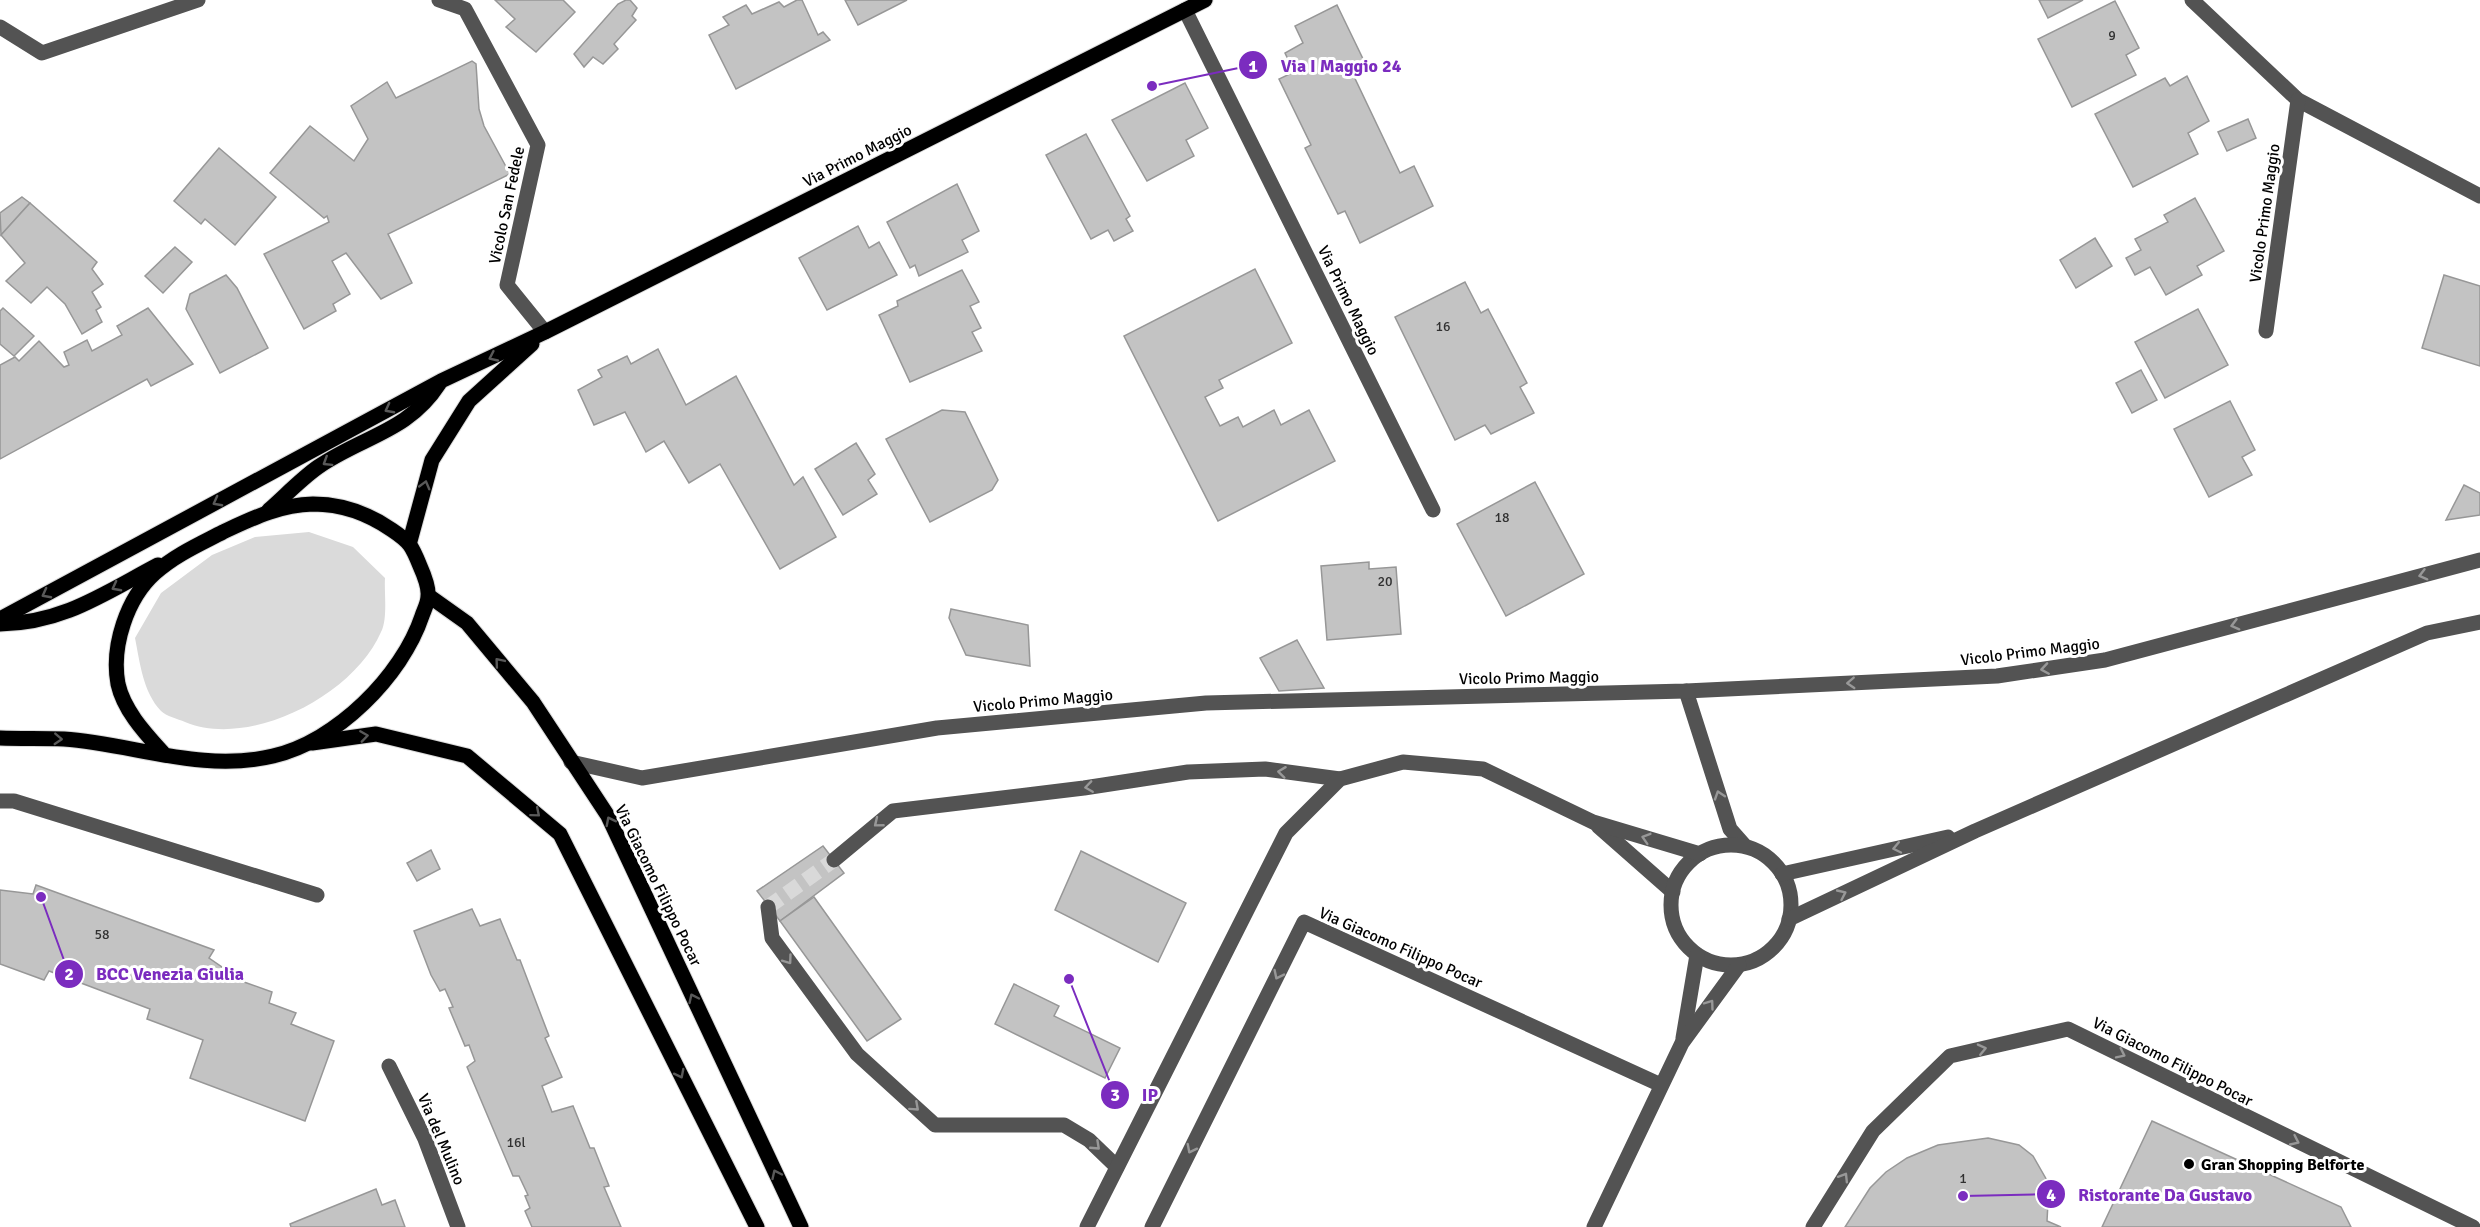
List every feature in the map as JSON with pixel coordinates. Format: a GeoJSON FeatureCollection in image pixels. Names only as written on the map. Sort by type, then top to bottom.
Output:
{"type":"FeatureCollection","features":[{"type":"Feature","properties":{"kind":"main road","name":"Via Primo Maggio"},"geometry":{"type":"LineString","coordinates":[[0,620],[441,381],[545,332],[1205,0]]}},
{"type":"Feature","properties":{"kind":"main road","name":"Via Primo Maggio"},"geometry":{"type":"LineString","coordinates":[[410,541],[432,460],[469,401],[545,332]]}},
{"type":"Feature","properties":{"kind":"main road"},"geometry":{"type":"LineString","coordinates":[[0,624],[29,624],[64,615],[269,510],[316,468],[349,448],[405,422],[426,405],[441,381]]}},
{"type":"Feature","properties":{"kind":"main road"},"geometry":{"type":"LineString","coordinates":[[0,738],[64,739],[164,754],[193,761],[240,762],[276,756],[306,744],[352,714],[388,679],[415,638],[429,596],[425,577],[410,541],[368,513],[315,504],[269,510]]}},
{"type":"Feature","properties":{"kind":"main road"},"geometry":{"type":"LineString","coordinates":[[164,754],[138,726],[118,685],[117,644],[130,607],[148,582],[154,574],[187,550]]}},
{"type":"Feature","properties":{"kind":"main road","name":"Via Giacomo Filippo Pocar"},"geometry":{"type":"LineString","coordinates":[[429,596],[467,623],[533,702],[608,816],[801,1227]]}},
{"type":"Feature","properties":{"kind":"main road"},"geometry":{"type":"LineString","coordinates":[[306,744],[376,734],[467,756],[560,834],[757,1227]]}},
{"type":"Feature","properties":{"kind":"street"},"geometry":{"type":"LineString","coordinates":[[0,27],[42,53],[198,0]]}},
{"type":"Feature","properties":{"kind":"street","name":"Vicolo San Fedele"},"geometry":{"type":"LineString","coordinates":[[439,0],[465,9],[538,145],[507,285],[545,332]]}},
{"type":"Feature","properties":{"kind":"street"},"geometry":{"type":"LineString","coordinates":[[2192,0],[2298,100],[2480,196]]}},
{"type":"Feature","properties":{"kind":"street","name":"Via Primo Maggio"},"geometry":{"type":"LineString","coordinates":[[1185,10],[1433,510]]}},
{"type":"Feature","properties":{"kind":"street","name":"Vicolo Primo Maggio"},"geometry":{"type":"LineString","coordinates":[[2266,332],[2298,100]]}},
{"type":"Feature","properties":{"kind":"street","name":"Vicolo Primo Maggio"},"geometry":{"type":"LineString","coordinates":[[571,762],[642,778],[936,728],[1206,703],[1686,691],[1997,676],[2094,661],[2480,560]]}},
{"type":"Feature","properties":{"kind":"street"},"geometry":{"type":"LineString","coordinates":[[1789,919],[1975,831],[2427,633],[2480,622]]}},
{"type":"Feature","properties":{"kind":"street"},"geometry":{"type":"LineString","coordinates":[[1686,691],[1730,829],[1745,846],[1772,861],[1789,888],[1789,919],[1783,936],[1772,950],[1757,960],[1739,965],[1725,965],[1697,955],[1684,943],[1675,927],[1671,910],[1673,892],[1683,871],[1700,854],[1714,848],[1745,846]]}},
{"type":"Feature","properties":{"kind":"street"},"geometry":{"type":"LineString","coordinates":[[834,860],[893,811],[1084,788],[1188,772],[1265,769],[1340,779],[1403,762],[1483,768],[1593,822],[1700,854]]}},
{"type":"Feature","properties":{"kind":"street"},"geometry":{"type":"LineString","coordinates":[[1087,1227],[1286,833],[1340,779]]}},
{"type":"Feature","properties":{"kind":"street"},"geometry":{"type":"LineString","coordinates":[[0,801],[14,801],[316,895]]}},
{"type":"Feature","properties":{"kind":"street"},"geometry":{"type":"LineString","coordinates":[[1593,822],[1673,892]]}},
{"type":"Feature","properties":{"kind":"street"},"geometry":{"type":"LineString","coordinates":[[1782,874],[1975,831]]}},
{"type":"Feature","properties":{"kind":"street"},"geometry":{"type":"LineString","coordinates":[[768,907],[772,938],[857,1054],[935,1125],[1064,1125],[1089,1140],[1117,1167]]}},
{"type":"Feature","properties":{"kind":"street","name":"Via Giacomo Filippo Pocar"},"geometry":{"type":"LineString","coordinates":[[1152,1227],[1304,922],[1661,1085]]}},
{"type":"Feature","properties":{"kind":"street"},"geometry":{"type":"LineString","coordinates":[[1682,1043],[1697,955]]}},
{"type":"Feature","properties":{"kind":"street"},"geometry":{"type":"LineString","coordinates":[[1594,1227],[1682,1043],[1739,965]]}},
{"type":"Feature","properties":{"kind":"street","name":"Via Giacomo Filippo Pocar"},"geometry":{"type":"LineString","coordinates":[[1813,1227],[1873,1131],[1950,1056],[2068,1029],[2473,1227]]}},
{"type":"Feature","properties":{"kind":"street","name":"Via del Mulino"},"geometry":{"type":"LineString","coordinates":[[389,1066],[425,1139],[458,1227]]}},
{"type":"Feature","properties":{"kind":"shaded area"},"geometry":{"type":"Polygon","coordinates":[[[309,532],[353,547],[385,578],[383,626],[367,655],[348,676],[324,695],[297,711],[268,722],[239,728],[211,728],[185,722],[163,713],[146,686],[135,638],[161,593],[212,555],[255,537],[309,532]]]}},
{"type":"Feature","properties":{"kind":"building"},"geometry":{"type":"Polygon","coordinates":[[[495,0],[563,0],[575,12],[536,52],[506,27],[515,19],[495,0]]]}},
{"type":"Feature","properties":{"kind":"building"},"geometry":{"type":"Polygon","coordinates":[[[630,0],[637,8],[632,16],[636,20],[614,44],[618,49],[603,64],[593,57],[584,67],[574,54],[618,4],[630,0]]]}},
{"type":"Feature","properties":{"kind":"building"},"geometry":{"type":"Polygon","coordinates":[[[797,0],[802,0],[818,35],[823,32],[830,40],[736,89],[709,35],[729,25],[723,17],[746,5],[752,14],[779,2],[784,7],[797,0]]]}},
{"type":"Feature","properties":{"kind":"building"},"geometry":{"type":"Polygon","coordinates":[[[845,0],[907,0],[858,25],[845,0]]]}},
{"type":"Feature","properties":{"kind":"building"},"geometry":{"type":"Polygon","coordinates":[[[2039,0],[2083,0],[2048,18],[2039,0]]]}},
{"type":"Feature","properties":{"kind":"building"},"geometry":{"type":"Polygon","coordinates":[[[2115,1],[2139,48],[2126,55],[2136,75],[2072,107],[2038,39],[2115,1]]]}},
{"type":"Feature","properties":{"kind":"building"},"geometry":{"type":"Polygon","coordinates":[[[1337,5],[1364,61],[1350,68],[1400,173],[1414,166],[1433,206],[1360,243],[1345,211],[1338,214],[1305,148],[1311,145],[1279,79],[1294,72],[1285,53],[1303,43],[1295,26],[1337,5]]]}},
{"type":"Feature","properties":{"kind":"building"},"geometry":{"type":"Polygon","coordinates":[[[472,61],[476,64],[479,109],[484,126],[510,174],[388,234],[412,283],[381,299],[346,253],[332,261],[350,294],[333,304],[336,311],[304,329],[264,254],[329,222],[327,216],[324,218],[270,173],[310,126],[354,161],[368,139],[351,106],[387,82],[396,98],[472,61]]]}},
{"type":"Feature","properties":{"kind":"building"},"geometry":{"type":"Polygon","coordinates":[[[2187,76],[2209,121],[2188,133],[2198,154],[2133,187],[2095,114],[2165,78],[2170,86],[2187,76]]]}},
{"type":"Feature","properties":{"kind":"building"},"geometry":{"type":"Polygon","coordinates":[[[1185,83],[1208,128],[1186,140],[1194,156],[1147,181],[1112,120],[1185,83]]]}},
{"type":"Feature","properties":{"kind":"building"},"geometry":{"type":"Polygon","coordinates":[[[2248,119],[2256,138],[2227,151],[2218,132],[2248,119]]]}},
{"type":"Feature","properties":{"kind":"building"},"geometry":{"type":"Polygon","coordinates":[[[1086,134],[1130,216],[1126,219],[1133,231],[1114,241],[1108,230],[1091,239],[1046,155],[1086,134]]]}},
{"type":"Feature","properties":{"kind":"building"},"geometry":{"type":"Polygon","coordinates":[[[219,148],[276,197],[235,245],[205,219],[201,224],[174,201],[219,148]]]}},
{"type":"Feature","properties":{"kind":"building"},"geometry":{"type":"Polygon","coordinates":[[[957,184],[979,231],[962,240],[968,252],[919,276],[915,265],[910,268],[887,222],[957,184]]]}},
{"type":"Feature","properties":{"kind":"building"},"geometry":{"type":"Polygon","coordinates":[[[22,197],[30,203],[1,235],[0,213],[22,197]]]}},
{"type":"Feature","properties":{"kind":"building"},"geometry":{"type":"Polygon","coordinates":[[[2195,198],[2224,251],[2197,266],[2202,275],[2166,295],[2150,267],[2135,275],[2126,258],[2141,250],[2135,239],[2168,222],[2164,215],[2195,198]]]}},
{"type":"Feature","properties":{"kind":"building"},"geometry":{"type":"Polygon","coordinates":[[[30,203],[97,262],[92,269],[103,284],[92,292],[101,307],[96,310],[102,322],[82,334],[65,304],[47,287],[31,303],[6,281],[25,263],[1,235],[30,203]]]}},
{"type":"Feature","properties":{"kind":"building"},"geometry":{"type":"Polygon","coordinates":[[[858,226],[869,248],[879,242],[897,275],[827,310],[799,258],[858,226]]]}},
{"type":"Feature","properties":{"kind":"building"},"geometry":{"type":"Polygon","coordinates":[[[2095,238],[2112,266],[2076,288],[2060,260],[2095,238]]]}},
{"type":"Feature","properties":{"kind":"building"},"geometry":{"type":"Polygon","coordinates":[[[175,247],[192,262],[163,293],[145,276],[175,247]]]}},
{"type":"Feature","properties":{"kind":"building"},"geometry":{"type":"Polygon","coordinates":[[[1255,269],[1292,343],[1219,380],[1223,388],[1205,397],[1220,426],[1238,417],[1243,427],[1274,410],[1281,425],[1309,410],[1335,461],[1218,521],[1124,336],[1255,269]]]}},
{"type":"Feature","properties":{"kind":"building"},"geometry":{"type":"Polygon","coordinates":[[[962,270],[979,302],[970,306],[981,328],[972,332],[982,351],[910,382],[879,315],[898,306],[897,301],[962,270]]]}},
{"type":"Feature","properties":{"kind":"building"},"geometry":{"type":"Polygon","coordinates":[[[226,275],[237,288],[268,348],[220,373],[186,309],[190,294],[226,275]]]}},
{"type":"Feature","properties":{"kind":"building"},"geometry":{"type":"Polygon","coordinates":[[[2444,275],[2480,286],[2480,366],[2422,348],[2444,275]]]}},
{"type":"Feature","properties":{"kind":"building"},"geometry":{"type":"Polygon","coordinates":[[[1465,282],[1481,313],[1488,309],[1527,383],[1520,387],[1534,413],[1491,434],[1485,425],[1455,440],[1395,317],[1465,282]]]}},
{"type":"Feature","properties":{"kind":"building"},"geometry":{"type":"Polygon","coordinates":[[[3,308],[34,336],[14,356],[0,344],[0,311],[3,308]]]}},
{"type":"Feature","properties":{"kind":"building"},"geometry":{"type":"Polygon","coordinates":[[[148,308],[193,364],[151,386],[147,379],[0,459],[0,365],[15,357],[19,361],[39,341],[64,367],[69,365],[64,352],[87,340],[92,351],[122,335],[117,326],[148,308]]]}},
{"type":"Feature","properties":{"kind":"building"},"geometry":{"type":"Polygon","coordinates":[[[2198,309],[2228,365],[2165,398],[2135,342],[2198,309]]]}},
{"type":"Feature","properties":{"kind":"building"},"geometry":{"type":"Polygon","coordinates":[[[658,349],[686,405],[736,376],[794,485],[803,477],[836,537],[780,569],[720,464],[689,483],[664,441],[646,452],[625,412],[594,425],[578,390],[602,377],[598,370],[627,356],[631,364],[658,349]]]}},
{"type":"Feature","properties":{"kind":"building"},"geometry":{"type":"Polygon","coordinates":[[[2141,370],[2157,400],[2132,413],[2116,383],[2141,370]]]}},
{"type":"Feature","properties":{"kind":"building"},"geometry":{"type":"Polygon","coordinates":[[[2230,401],[2255,450],[2242,457],[2252,475],[2209,497],[2174,429],[2230,401]]]}},
{"type":"Feature","properties":{"kind":"building"},"geometry":{"type":"Polygon","coordinates":[[[942,410],[965,412],[998,480],[992,490],[930,522],[886,439],[942,410]]]}},
{"type":"Feature","properties":{"kind":"building"},"geometry":{"type":"Polygon","coordinates":[[[856,443],[875,474],[868,480],[877,494],[843,515],[815,469],[856,443]]]}},
{"type":"Feature","properties":{"kind":"building"},"geometry":{"type":"Polygon","coordinates":[[[1535,482],[1584,574],[1506,616],[1457,524],[1535,482]]]}},
{"type":"Feature","properties":{"kind":"building"},"geometry":{"type":"Polygon","coordinates":[[[2464,485],[2480,493],[2480,515],[2446,520],[2464,485]]]}},
{"type":"Feature","properties":{"kind":"building"},"geometry":{"type":"Polygon","coordinates":[[[1369,562],[1369,569],[1396,567],[1401,634],[1327,640],[1321,566],[1369,562]]]}},
{"type":"Feature","properties":{"kind":"building"},"geometry":{"type":"Polygon","coordinates":[[[951,609],[1028,625],[1030,666],[966,655],[949,618],[951,609]]]}},
{"type":"Feature","properties":{"kind":"building"},"geometry":{"type":"Polygon","coordinates":[[[1297,640],[1324,688],[1279,691],[1260,658],[1297,640]]]}},
{"type":"Feature","properties":{"kind":"building"},"geometry":{"type":"Polygon","coordinates":[[[823,846],[844,873],[780,921],[757,891],[823,846]]]}},
{"type":"Feature","properties":{"kind":"building"},"geometry":{"type":"Polygon","coordinates":[[[431,850],[440,869],[417,881],[407,863],[431,850]]]}},
{"type":"Feature","properties":{"kind":"building"},"geometry":{"type":"Polygon","coordinates":[[[1081,851],[1186,903],[1158,962],[1055,910],[1081,851]]]}},
{"type":"Feature","properties":{"kind":"building"},"geometry":{"type":"Polygon","coordinates":[[[36,885],[214,950],[209,958],[244,982],[272,992],[269,1003],[296,1013],[291,1024],[334,1041],[305,1121],[190,1078],[203,1040],[147,1019],[150,1009],[49,971],[44,980],[0,964],[0,890],[33,894],[36,885]]]}},
{"type":"Feature","properties":{"kind":"building"},"geometry":{"type":"Polygon","coordinates":[[[814,897],[901,1019],[867,1041],[780,921],[814,897]]]}},
{"type":"Feature","properties":{"kind":"building"},"geometry":{"type":"Polygon","coordinates":[[[472,909],[480,926],[500,919],[517,960],[520,960],[549,1036],[545,1038],[562,1077],[542,1086],[552,1112],[573,1106],[590,1148],[594,1148],[609,1186],[604,1187],[621,1227],[532,1227],[525,1211],[530,1208],[525,1196],[528,1195],[519,1176],[513,1176],[467,1067],[475,1061],[469,1045],[465,1046],[449,1008],[453,1007],[445,989],[440,991],[431,975],[414,931],[472,909]]]}},
{"type":"Feature","properties":{"kind":"building"},"geometry":{"type":"Polygon","coordinates":[[[1014,984],[1059,1006],[1054,1016],[1120,1048],[1105,1078],[995,1024],[1014,984]]]}},
{"type":"Feature","properties":{"kind":"building","name":"Gran Shopping Belforte"},"geometry":{"type":"Polygon","coordinates":[[[2152,1121],[2341,1207],[2351,1227],[2102,1227],[2152,1121]]]}},
{"type":"Feature","properties":{"kind":"building"},"geometry":{"type":"Polygon","coordinates":[[[1988,1138],[2019,1145],[2033,1156],[2049,1184],[2047,1221],[2061,1227],[1845,1227],[1870,1188],[1886,1172],[1907,1158],[1938,1145],[1988,1138]]]}},
{"type":"Feature","properties":{"kind":"building"},"geometry":{"type":"Polygon","coordinates":[[[376,1189],[382,1205],[395,1200],[405,1227],[291,1227],[290,1224],[376,1189]]]}},
{"type":"Feature","properties":{"kind":"tunnel"},"geometry":{"type":"LineString","coordinates":[[768,907],[834,860]]}},
{"type":"Feature","properties":{"kind":"place","name":"Via I Maggio 24"},"geometry":{"type":"Point","coordinates":[1152,86]}},
{"type":"Feature","properties":{"kind":"place","name":"BCC Venezia Giulia"},"geometry":{"type":"Point","coordinates":[41,897]}},
{"type":"Feature","properties":{"kind":"place","name":"IP"},"geometry":{"type":"Point","coordinates":[1069,979]}},
{"type":"Feature","properties":{"kind":"place","name":"Gran Shopping Belforte"},"geometry":{"type":"Point","coordinates":[2189,1164]}},
{"type":"Feature","properties":{"kind":"place","name":"Ristorante Da Gustavo"},"geometry":{"type":"Point","coordinates":[1963,1196]}}]}
